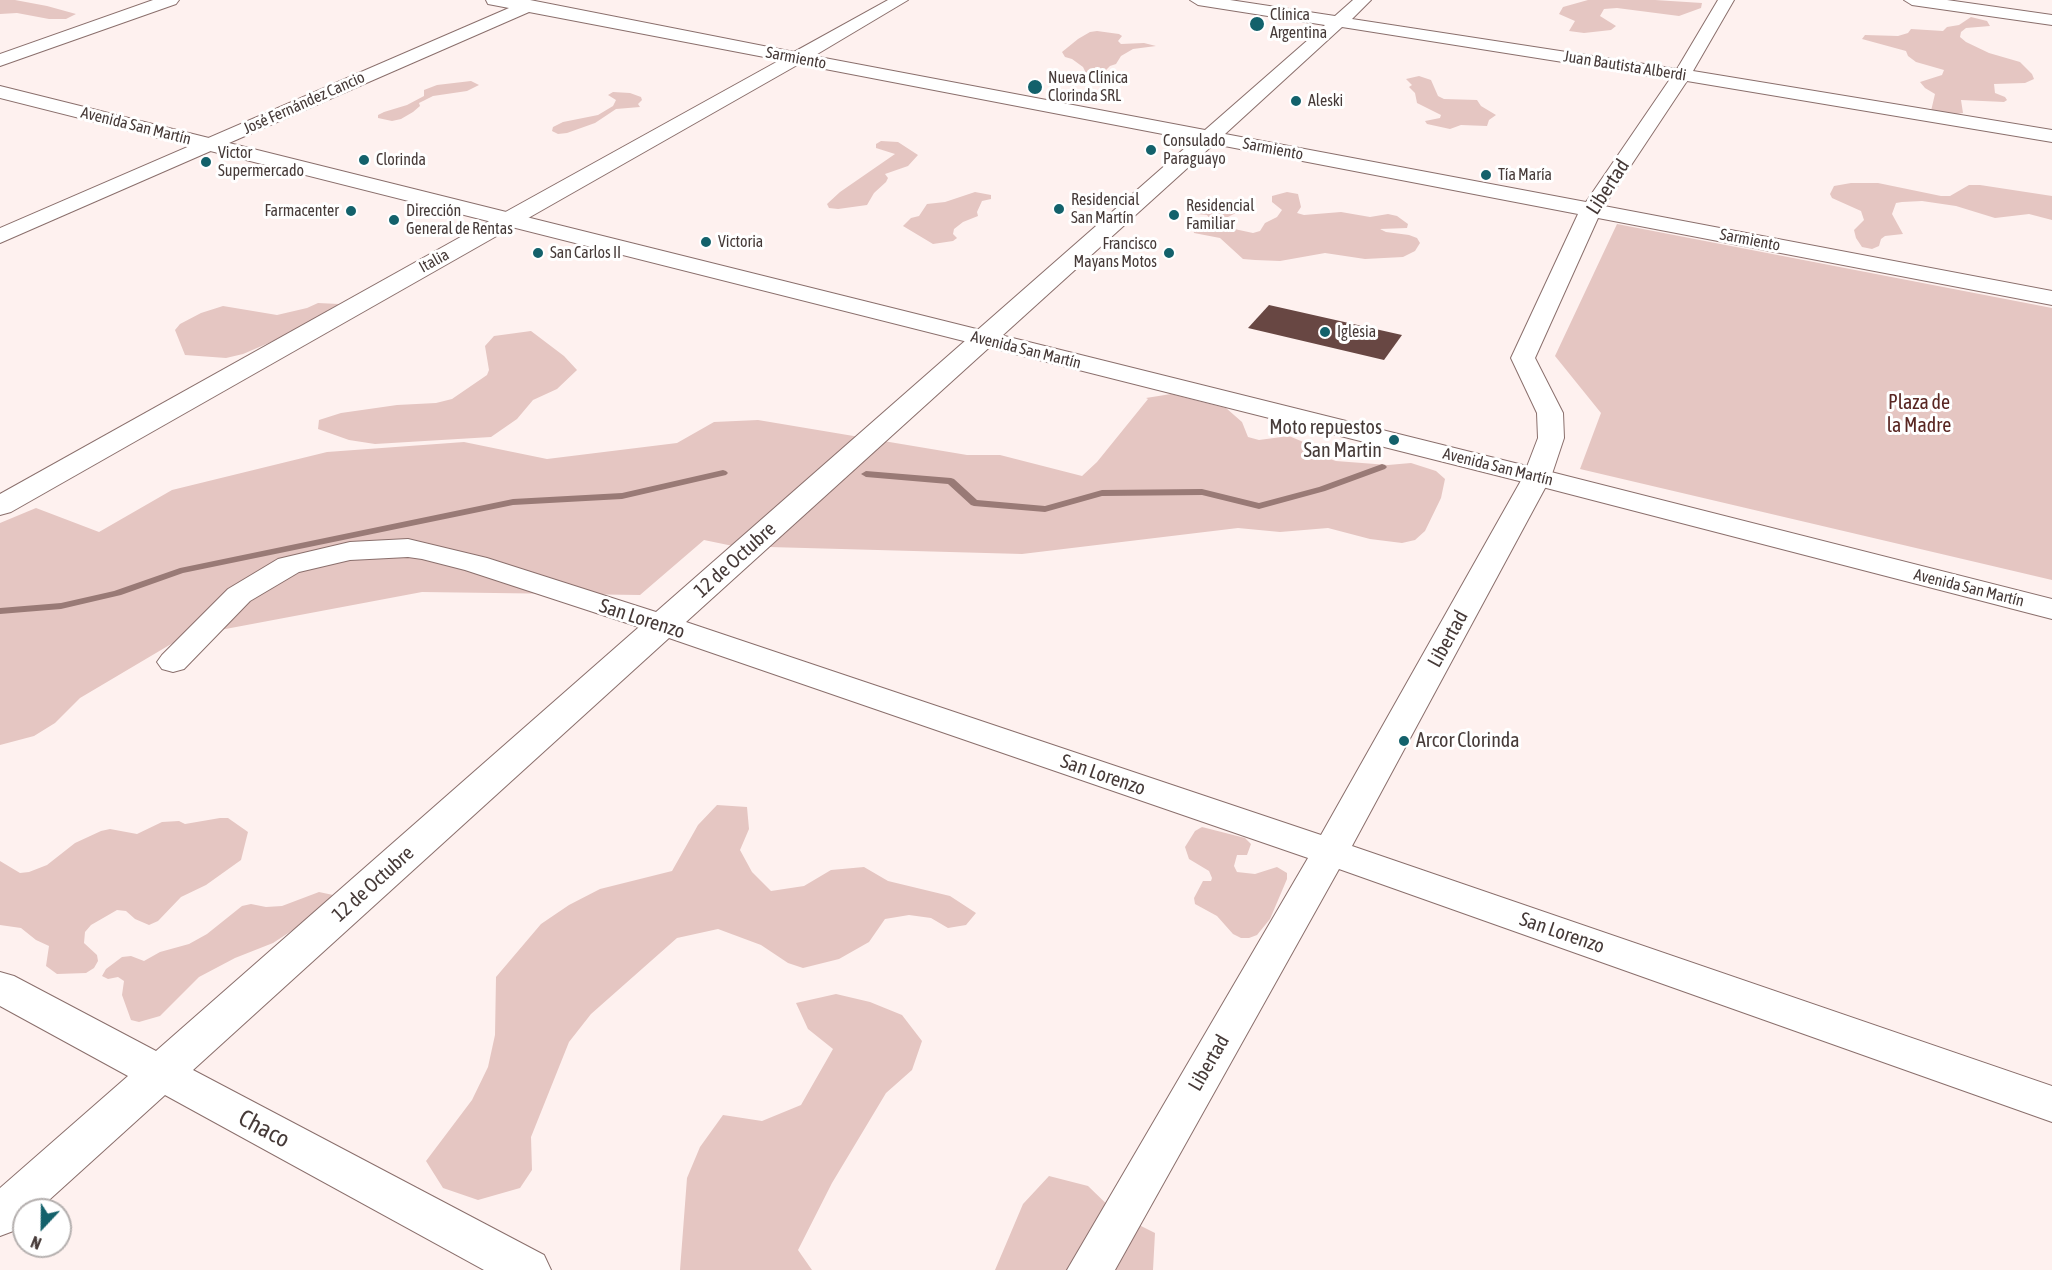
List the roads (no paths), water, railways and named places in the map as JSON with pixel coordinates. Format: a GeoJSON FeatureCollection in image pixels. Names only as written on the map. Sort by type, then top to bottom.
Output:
{"type":"FeatureCollection","features":[{"type":"Feature","properties":{"kind":"main road"},"geometry":{"type":"LineString","coordinates":[[0,60],[170,0]]}},
{"type":"Feature","properties":{"kind":"main road","name":"Avenida San Martín"},"geometry":{"type":"LineString","coordinates":[[0,92],[1537,477],[2052,609]]}},
{"type":"Feature","properties":{"kind":"main road","name":"Italia"},"geometry":{"type":"LineString","coordinates":[[0,506],[508,220]]}},
{"type":"Feature","properties":{"kind":"street","name":"Sarmiento"},"geometry":{"type":"LineString","coordinates":[[494,0],[534,3],[797,58],[2052,298]]}},
{"type":"Feature","properties":{"kind":"street","name":"Italia"},"geometry":{"type":"LineString","coordinates":[[508,220],[900,0]]}},
{"type":"Feature","properties":{"kind":"street","name":"Juan Bautista Alberdi"},"geometry":{"type":"LineString","coordinates":[[1198,0],[1682,75],[2052,136]]}},
{"type":"Feature","properties":{"kind":"street","name":"12 de Octubre"},"geometry":{"type":"LineString","coordinates":[[0,1216],[1363,0]]}},
{"type":"Feature","properties":{"kind":"street","name":"Libertad"},"geometry":{"type":"LineString","coordinates":[[1090,1270],[1330,852],[1537,477],[1551,438],[1550,413],[1523,358],[1591,210],[1682,75],[1726,0]]}},
{"type":"Feature","properties":{"kind":"street"},"geometry":{"type":"LineString","coordinates":[[1912,0],[2052,20]]}},
{"type":"Feature","properties":{"kind":"street","name":"José Fernández Cancio"},"geometry":{"type":"LineString","coordinates":[[0,236],[534,3]]}},
{"type":"Feature","properties":{"kind":"street","name":"San Lorenzo"},"geometry":{"type":"LineString","coordinates":[[173,662],[214,618],[257,583],[289,565],[335,553],[378,549],[424,550],[459,559],[663,625],[1330,852],[2052,1104]]}},
{"type":"Feature","properties":{"kind":"street","name":"Chaco"},"geometry":{"type":"LineString","coordinates":[[0,987],[528,1270]]}},
{"type":"Feature","properties":{"kind":"waterway"},"geometry":{"type":"LineString","coordinates":[[866,474],[951,481],[974,503],[1045,509],[1102,493],[1202,492],[1259,506],[1322,489],[1382,467]]}},
{"type":"Feature","properties":{"kind":"waterway"},"geometry":{"type":"LineString","coordinates":[[0,611],[61,606],[117,593],[180,571],[513,502],[622,496],[723,473]]}},
{"type":"Feature","properties":{"kind":"place","name":"Clínica Argentina"},"geometry":{"type":"Point","coordinates":[1257,24]}},
{"type":"Feature","properties":{"kind":"place","name":"Nueva Clínica Clorinda SRL"},"geometry":{"type":"Point","coordinates":[1035,87]}},
{"type":"Feature","properties":{"kind":"place","name":"Aleski"},"geometry":{"type":"Point","coordinates":[1296,101]}},
{"type":"Feature","properties":{"kind":"place","name":"Consulado Paraguayo"},"geometry":{"type":"Point","coordinates":[1151,150]}},
{"type":"Feature","properties":{"kind":"place","name":"Clorinda"},"geometry":{"type":"Point","coordinates":[364,160]}},
{"type":"Feature","properties":{"kind":"place","name":"Victor Supermercado"},"geometry":{"type":"Point","coordinates":[206,162]}},
{"type":"Feature","properties":{"kind":"place","name":"Tía María"},"geometry":{"type":"Point","coordinates":[1486,175]}},
{"type":"Feature","properties":{"kind":"place","name":"Residencial San Martín"},"geometry":{"type":"Point","coordinates":[1059,209]}},
{"type":"Feature","properties":{"kind":"place","name":"Farmacenter"},"geometry":{"type":"Point","coordinates":[351,211]}},
{"type":"Feature","properties":{"kind":"place","name":"Residencial Familiar"},"geometry":{"type":"Point","coordinates":[1174,215]}},
{"type":"Feature","properties":{"kind":"place","name":"Dirección General de Rentas"},"geometry":{"type":"Point","coordinates":[394,220]}},
{"type":"Feature","properties":{"kind":"place","name":"Victoria"},"geometry":{"type":"Point","coordinates":[706,242]}},
{"type":"Feature","properties":{"kind":"place","name":"San Carlos II"},"geometry":{"type":"Point","coordinates":[538,253]}},
{"type":"Feature","properties":{"kind":"place","name":"Francisco Mayans Motos"},"geometry":{"type":"Point","coordinates":[1169,253]}},
{"type":"Feature","properties":{"kind":"place","name":"Iglesia"},"geometry":{"type":"Point","coordinates":[1325,332]}},
{"type":"Feature","properties":{"kind":"place","name":"Moto repuestos San Martin"},"geometry":{"type":"Point","coordinates":[1394,440]}},
{"type":"Feature","properties":{"kind":"place","name":"Arcor Clorinda"},"geometry":{"type":"Point","coordinates":[1404,741]}},
{"type":"Feature","properties":{"kind":"park label","name":"Plaza de la Madre"},"geometry":{"type":"Point","coordinates":[1919,414]}}]}
